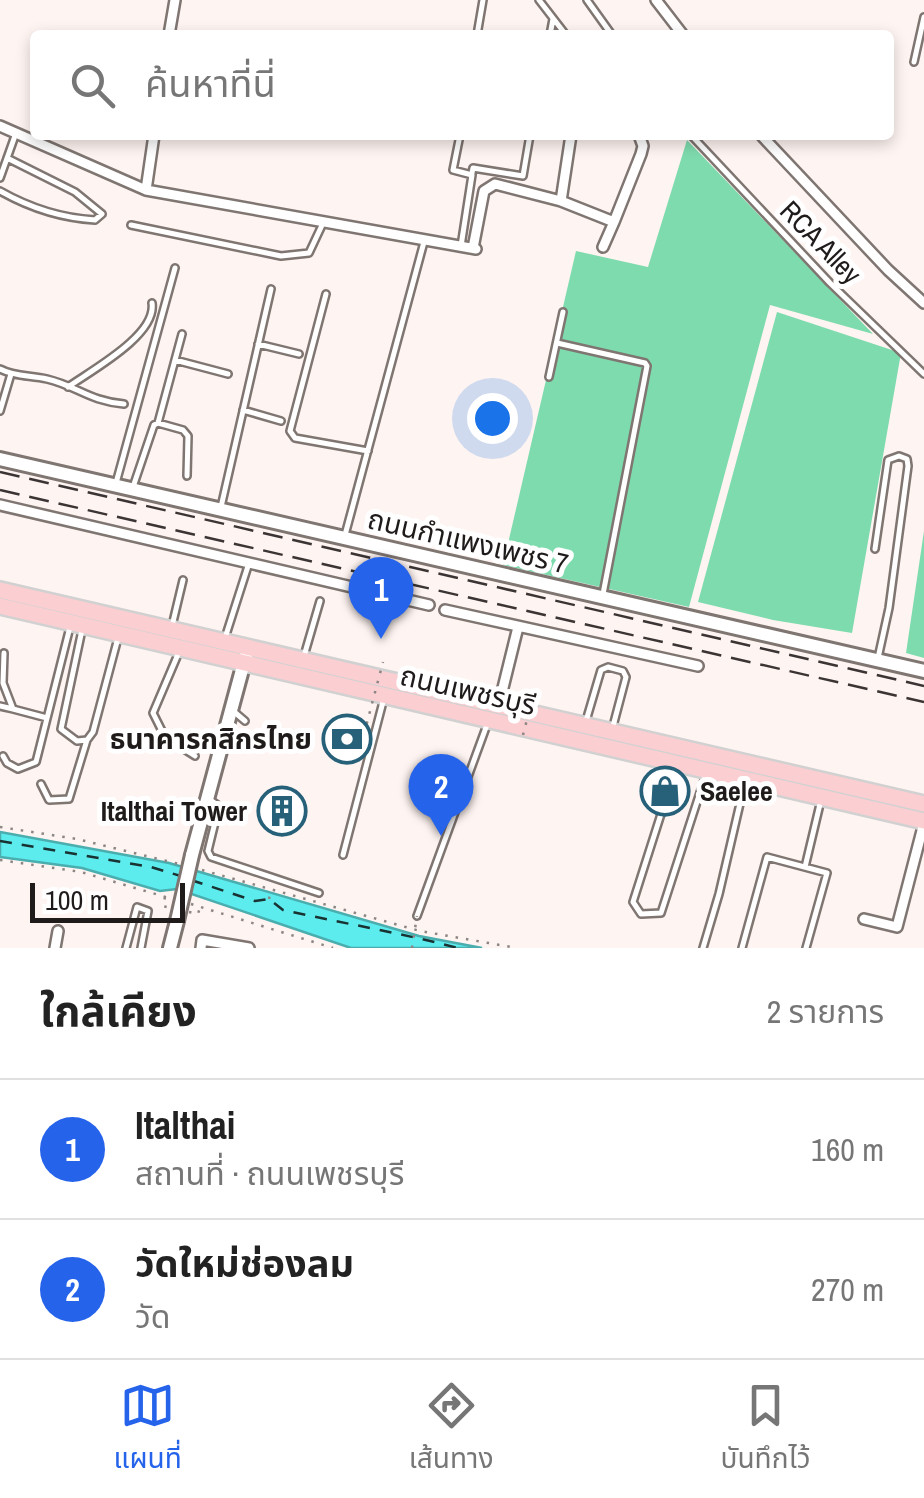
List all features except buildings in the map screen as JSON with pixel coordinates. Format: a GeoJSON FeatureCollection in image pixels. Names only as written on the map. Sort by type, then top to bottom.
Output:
{"type":"FeatureCollection","features":[{"type":"Feature","properties":{"kind":"main road","name":"ถนนเพชรบุรี"},"geometry":{"type":"LineString","coordinates":[[0,590],[924,804]]}},
{"type":"Feature","properties":{"kind":"main road","name":"ถนนเพชรบุรี"},"geometry":{"type":"LineString","coordinates":[[0,606],[924,822]]}},
{"type":"Feature","properties":{"kind":"main road"},"geometry":{"type":"LineString","coordinates":[[497,722],[505,705]]}},
{"type":"Feature","properties":{"kind":"street"},"geometry":{"type":"LineString","coordinates":[[170,30],[174,0]]}},
{"type":"Feature","properties":{"kind":"street"},"geometry":{"type":"LineString","coordinates":[[656,0],[679,30]]}},
{"type":"Feature","properties":{"kind":"street"},"geometry":{"type":"LineString","coordinates":[[0,126],[30,139]]}},
{"type":"Feature","properties":{"kind":"street"},"geometry":{"type":"LineString","coordinates":[[32,140],[146,190],[475,248],[484,190],[488,186],[508,186],[614,222]]}},
{"type":"Feature","properties":{"kind":"street"},"geometry":{"type":"LineString","coordinates":[[146,190],[153,140]]}},
{"type":"Feature","properties":{"kind":"street"},"geometry":{"type":"LineString","coordinates":[[560,202],[570,140]]}},
{"type":"Feature","properties":{"kind":"street"},"geometry":{"type":"LineString","coordinates":[[603,247],[643,146],[640,140]]}},
{"type":"Feature","properties":{"kind":"street"},"geometry":{"type":"LineString","coordinates":[[766,140],[924,303]]}},
{"type":"Feature","properties":{"kind":"street","name":"ถนนกำแพงเพชร 7"},"geometry":{"type":"LineString","coordinates":[[0,459],[924,672]]}},
{"type":"Feature","properties":{"kind":"street"},"geometry":{"type":"LineString","coordinates":[[0,505],[429,605]]}},
{"type":"Feature","properties":{"kind":"street"},"geometry":{"type":"LineString","coordinates":[[445,610],[698,666]]}},
{"type":"Feature","properties":{"kind":"street"},"geometry":{"type":"LineString","coordinates":[[505,705],[518,627]]}},
{"type":"Feature","properties":{"kind":"street"},"geometry":{"type":"LineString","coordinates":[[170,948],[230,708],[250,647]]}},
{"type":"Feature","properties":{"kind":"street"},"geometry":{"type":"LineString","coordinates":[[864,918],[897,927],[924,822]]}},
{"type":"Feature","properties":{"kind":"street"},"geometry":{"type":"LineString","coordinates":[[55,948],[58,931]]}},
{"type":"Feature","properties":{"kind":"street"},"geometry":{"type":"LineString","coordinates":[[201,948],[202,940],[249,948]]}},
{"type":"Feature","properties":{"kind":"lane"},"geometry":{"type":"LineString","coordinates":[[478,30],[483,0]]}},
{"type":"Feature","properties":{"kind":"lane"},"geometry":{"type":"LineString","coordinates":[[538,0],[562,30]]}},
{"type":"Feature","properties":{"kind":"lane"},"geometry":{"type":"LineString","coordinates":[[587,0],[608,30]]}},
{"type":"Feature","properties":{"kind":"lane"},"geometry":{"type":"LineString","coordinates":[[914,62],[924,16]]}},
{"type":"Feature","properties":{"kind":"lane"},"geometry":{"type":"LineString","coordinates":[[551,30],[553,19]]}},
{"type":"Feature","properties":{"kind":"lane"},"geometry":{"type":"LineString","coordinates":[[0,178],[16,133]]}},
{"type":"Feature","properties":{"kind":"lane"},"geometry":{"type":"LineString","coordinates":[[459,140],[453,170],[472,174]]}},
{"type":"Feature","properties":{"kind":"lane"},"geometry":{"type":"LineString","coordinates":[[461,246],[473,168],[522,176],[529,140]]}},
{"type":"Feature","properties":{"kind":"lane","name":"RCA Alley"},"geometry":{"type":"LineString","coordinates":[[696,140],[830,283],[924,374]]}},
{"type":"Feature","properties":{"kind":"lane"},"geometry":{"type":"LineString","coordinates":[[0,191],[29,207],[76,218],[95,220],[102,214],[75,192],[7,158]]}},
{"type":"Feature","properties":{"kind":"lane"},"geometry":{"type":"LineString","coordinates":[[131,225],[282,256],[310,253],[324,221]]}},
{"type":"Feature","properties":{"kind":"lane"},"geometry":{"type":"LineString","coordinates":[[344,538],[425,239]]}},
{"type":"Feature","properties":{"kind":"lane"},"geometry":{"type":"LineString","coordinates":[[115,486],[174,268]]}},
{"type":"Feature","properties":{"kind":"lane"},"geometry":{"type":"LineString","coordinates":[[220,510],[271,289]]}},
{"type":"Feature","properties":{"kind":"lane"},"geometry":{"type":"LineString","coordinates":[[326,294],[290,431],[294,438],[368,451]]}},
{"type":"Feature","properties":{"kind":"lane"},"geometry":{"type":"LineString","coordinates":[[68,387],[142,332],[153,311],[152,303]]}},
{"type":"Feature","properties":{"kind":"lane"},"geometry":{"type":"LineString","coordinates":[[548,377],[563,312]]}},
{"type":"Feature","properties":{"kind":"lane"},"geometry":{"type":"LineString","coordinates":[[132,490],[154,425],[158,423],[182,334]]}},
{"type":"Feature","properties":{"kind":"lane"},"geometry":{"type":"LineString","coordinates":[[557,342],[647,366],[603,598]]}},
{"type":"Feature","properties":{"kind":"lane"},"geometry":{"type":"LineString","coordinates":[[258,344],[299,354]]}},
{"type":"Feature","properties":{"kind":"lane"},"geometry":{"type":"LineString","coordinates":[[175,360],[228,374]]}},
{"type":"Feature","properties":{"kind":"lane"},"geometry":{"type":"LineString","coordinates":[[0,368],[11,374],[48,379],[100,402],[124,404]]}},
{"type":"Feature","properties":{"kind":"lane"},"geometry":{"type":"LineString","coordinates":[[0,411],[11,374]]}},
{"type":"Feature","properties":{"kind":"lane"},"geometry":{"type":"LineString","coordinates":[[243,410],[280,421]]}},
{"type":"Feature","properties":{"kind":"lane"},"geometry":{"type":"LineString","coordinates":[[158,423],[182,430],[188,436],[187,476]]}},
{"type":"Feature","properties":{"kind":"lane"},"geometry":{"type":"LineString","coordinates":[[875,549],[888,460],[900,456],[907,459],[908,466],[889,608],[877,661]]}},
{"type":"Feature","properties":{"kind":"lane"},"geometry":{"type":"LineString","coordinates":[[224,641],[249,563]]}},
{"type":"Feature","properties":{"kind":"lane"},"geometry":{"type":"LineString","coordinates":[[171,629],[183,580]]}},
{"type":"Feature","properties":{"kind":"lane"},"geometry":{"type":"LineString","coordinates":[[304,659],[320,601]]}},
{"type":"Feature","properties":{"kind":"lane"},"geometry":{"type":"LineString","coordinates":[[3,756],[6,763],[18,770],[36,762],[76,626]]}},
{"type":"Feature","properties":{"kind":"lane"},"geometry":{"type":"LineString","coordinates":[[76,626],[61,729],[70,738],[86,740]]}},
{"type":"Feature","properties":{"kind":"lane"},"geometry":{"type":"LineString","coordinates":[[41,784],[49,800],[68,799],[86,740],[93,732],[119,635]]}},
{"type":"Feature","properties":{"kind":"lane"},"geometry":{"type":"LineString","coordinates":[[180,649],[153,713],[164,737],[195,756]]}},
{"type":"Feature","properties":{"kind":"lane"},"geometry":{"type":"LineString","coordinates":[[4,654],[2,683],[13,709]]}},
{"type":"Feature","properties":{"kind":"lane"},"geometry":{"type":"LineString","coordinates":[[585,724],[602,670],[608,666],[623,671],[626,677],[612,730]]}},
{"type":"Feature","properties":{"kind":"lane"},"geometry":{"type":"LineString","coordinates":[[344,854],[384,696]]}},
{"type":"Feature","properties":{"kind":"lane"},"geometry":{"type":"LineString","coordinates":[[0,706],[46,718]]}},
{"type":"Feature","properties":{"kind":"lane"},"geometry":{"type":"LineString","coordinates":[[230,708],[245,720]]}},
{"type":"Feature","properties":{"kind":"lane"},"geometry":{"type":"LineString","coordinates":[[417,916],[497,722]]}},
{"type":"Feature","properties":{"kind":"lane"},"geometry":{"type":"LineString","coordinates":[[677,764],[633,902],[641,914],[661,914],[707,771]]}},
{"type":"Feature","properties":{"kind":"lane"},"geometry":{"type":"LineString","coordinates":[[702,948],[720,894],[746,780]]}},
{"type":"Feature","properties":{"kind":"lane"},"geometry":{"type":"LineString","coordinates":[[207,797],[219,806],[208,851],[211,858],[319,893]]}},
{"type":"Feature","properties":{"kind":"lane"},"geometry":{"type":"LineString","coordinates":[[804,866],[822,797]]}},
{"type":"Feature","properties":{"kind":"lane"},"geometry":{"type":"LineString","coordinates":[[742,948],[767,857],[826,873],[806,948]]}},
{"type":"Feature","properties":{"kind":"lane"},"geometry":{"type":"LineString","coordinates":[[126,948],[137,907],[148,911],[141,948]]}},
{"type":"Feature","properties":{"kind":"path"},"geometry":{"type":"LineString","coordinates":[[364,734],[383,662]]}},
{"type":"Feature","properties":{"kind":"path"},"geometry":{"type":"LineString","coordinates":[[524,735],[531,704]]}},
{"type":"Feature","properties":{"kind":"path"},"geometry":{"type":"LineString","coordinates":[[0,827],[77,839],[177,864]]}},
{"type":"Feature","properties":{"kind":"path"},"geometry":{"type":"LineString","coordinates":[[0,860],[82,872],[176,900]]}},
{"type":"Feature","properties":{"kind":"path"},"geometry":{"type":"LineString","coordinates":[[194,862],[271,890],[420,930],[516,948]]}},
{"type":"Feature","properties":{"kind":"path"},"geometry":{"type":"LineString","coordinates":[[269,900],[271,890]]}},
{"type":"Feature","properties":{"kind":"path"},"geometry":{"type":"LineString","coordinates":[[166,897],[163,906],[179,914],[198,914],[200,907]]}},
{"type":"Feature","properties":{"kind":"path"},"geometry":{"type":"LineString","coordinates":[[188,903],[333,948]]}},
{"type":"Feature","properties":{"kind":"path"},"geometry":{"type":"LineString","coordinates":[[412,948],[417,916]]}},
{"type":"Feature","properties":{"kind":"path"},"geometry":{"type":"LineString","coordinates":[[419,936],[420,930]]}},
{"type":"Feature","properties":{"kind":"green space"},"geometry":{"type":"Polygon","coordinates":[[[687,140],[873,334],[770,305],[689,607],[503,565],[576,251],[648,267],[687,140]]]}},
{"type":"Feature","properties":{"kind":"green space"},"geometry":{"type":"Polygon","coordinates":[[[777,312],[901,353],[852,633],[698,602],[777,312]]]}},
{"type":"Feature","properties":{"kind":"green space"},"geometry":{"type":"Polygon","coordinates":[[[924,531],[924,658],[906,653],[924,531]]]}},
{"type":"Feature","properties":{"kind":"water"},"geometry":{"type":"Polygon","coordinates":[[[0,832],[169,863],[419,936],[482,948],[351,948],[177,889],[160,891],[82,868],[0,857],[0,832]]]}},
{"type":"Feature","properties":{"kind":"ferry route"},"geometry":{"type":"LineString","coordinates":[[0,841],[151,867],[184,877]]}},
{"type":"Feature","properties":{"kind":"ferry route"},"geometry":{"type":"LineString","coordinates":[[191,880],[255,901],[269,899],[283,910],[458,948]]}},
{"type":"Feature","properties":{"kind":"railway"},"geometry":{"type":"LineString","coordinates":[[0,472],[924,686]]}},
{"type":"Feature","properties":{"kind":"railway"},"geometry":{"type":"LineString","coordinates":[[0,490],[924,702]]}},
{"type":"Feature","properties":{"kind":"place","name":"Italthai"},"geometry":{"type":"Point","coordinates":[381,639]}},
{"type":"Feature","properties":{"kind":"place","name":"ธนาคารกสิกรไทย"},"geometry":{"type":"Point","coordinates":[347,739]}},
{"type":"Feature","properties":{"kind":"place","name":"Saelee"},"geometry":{"type":"Point","coordinates":[665,791]}},
{"type":"Feature","properties":{"kind":"place","name":"Italthai Tower"},"geometry":{"type":"Point","coordinates":[282,811]}},
{"type":"Feature","properties":{"kind":"place","name":"วัดใหม่ช่องลม"},"geometry":{"type":"Point","coordinates":[441,836]}}]}
